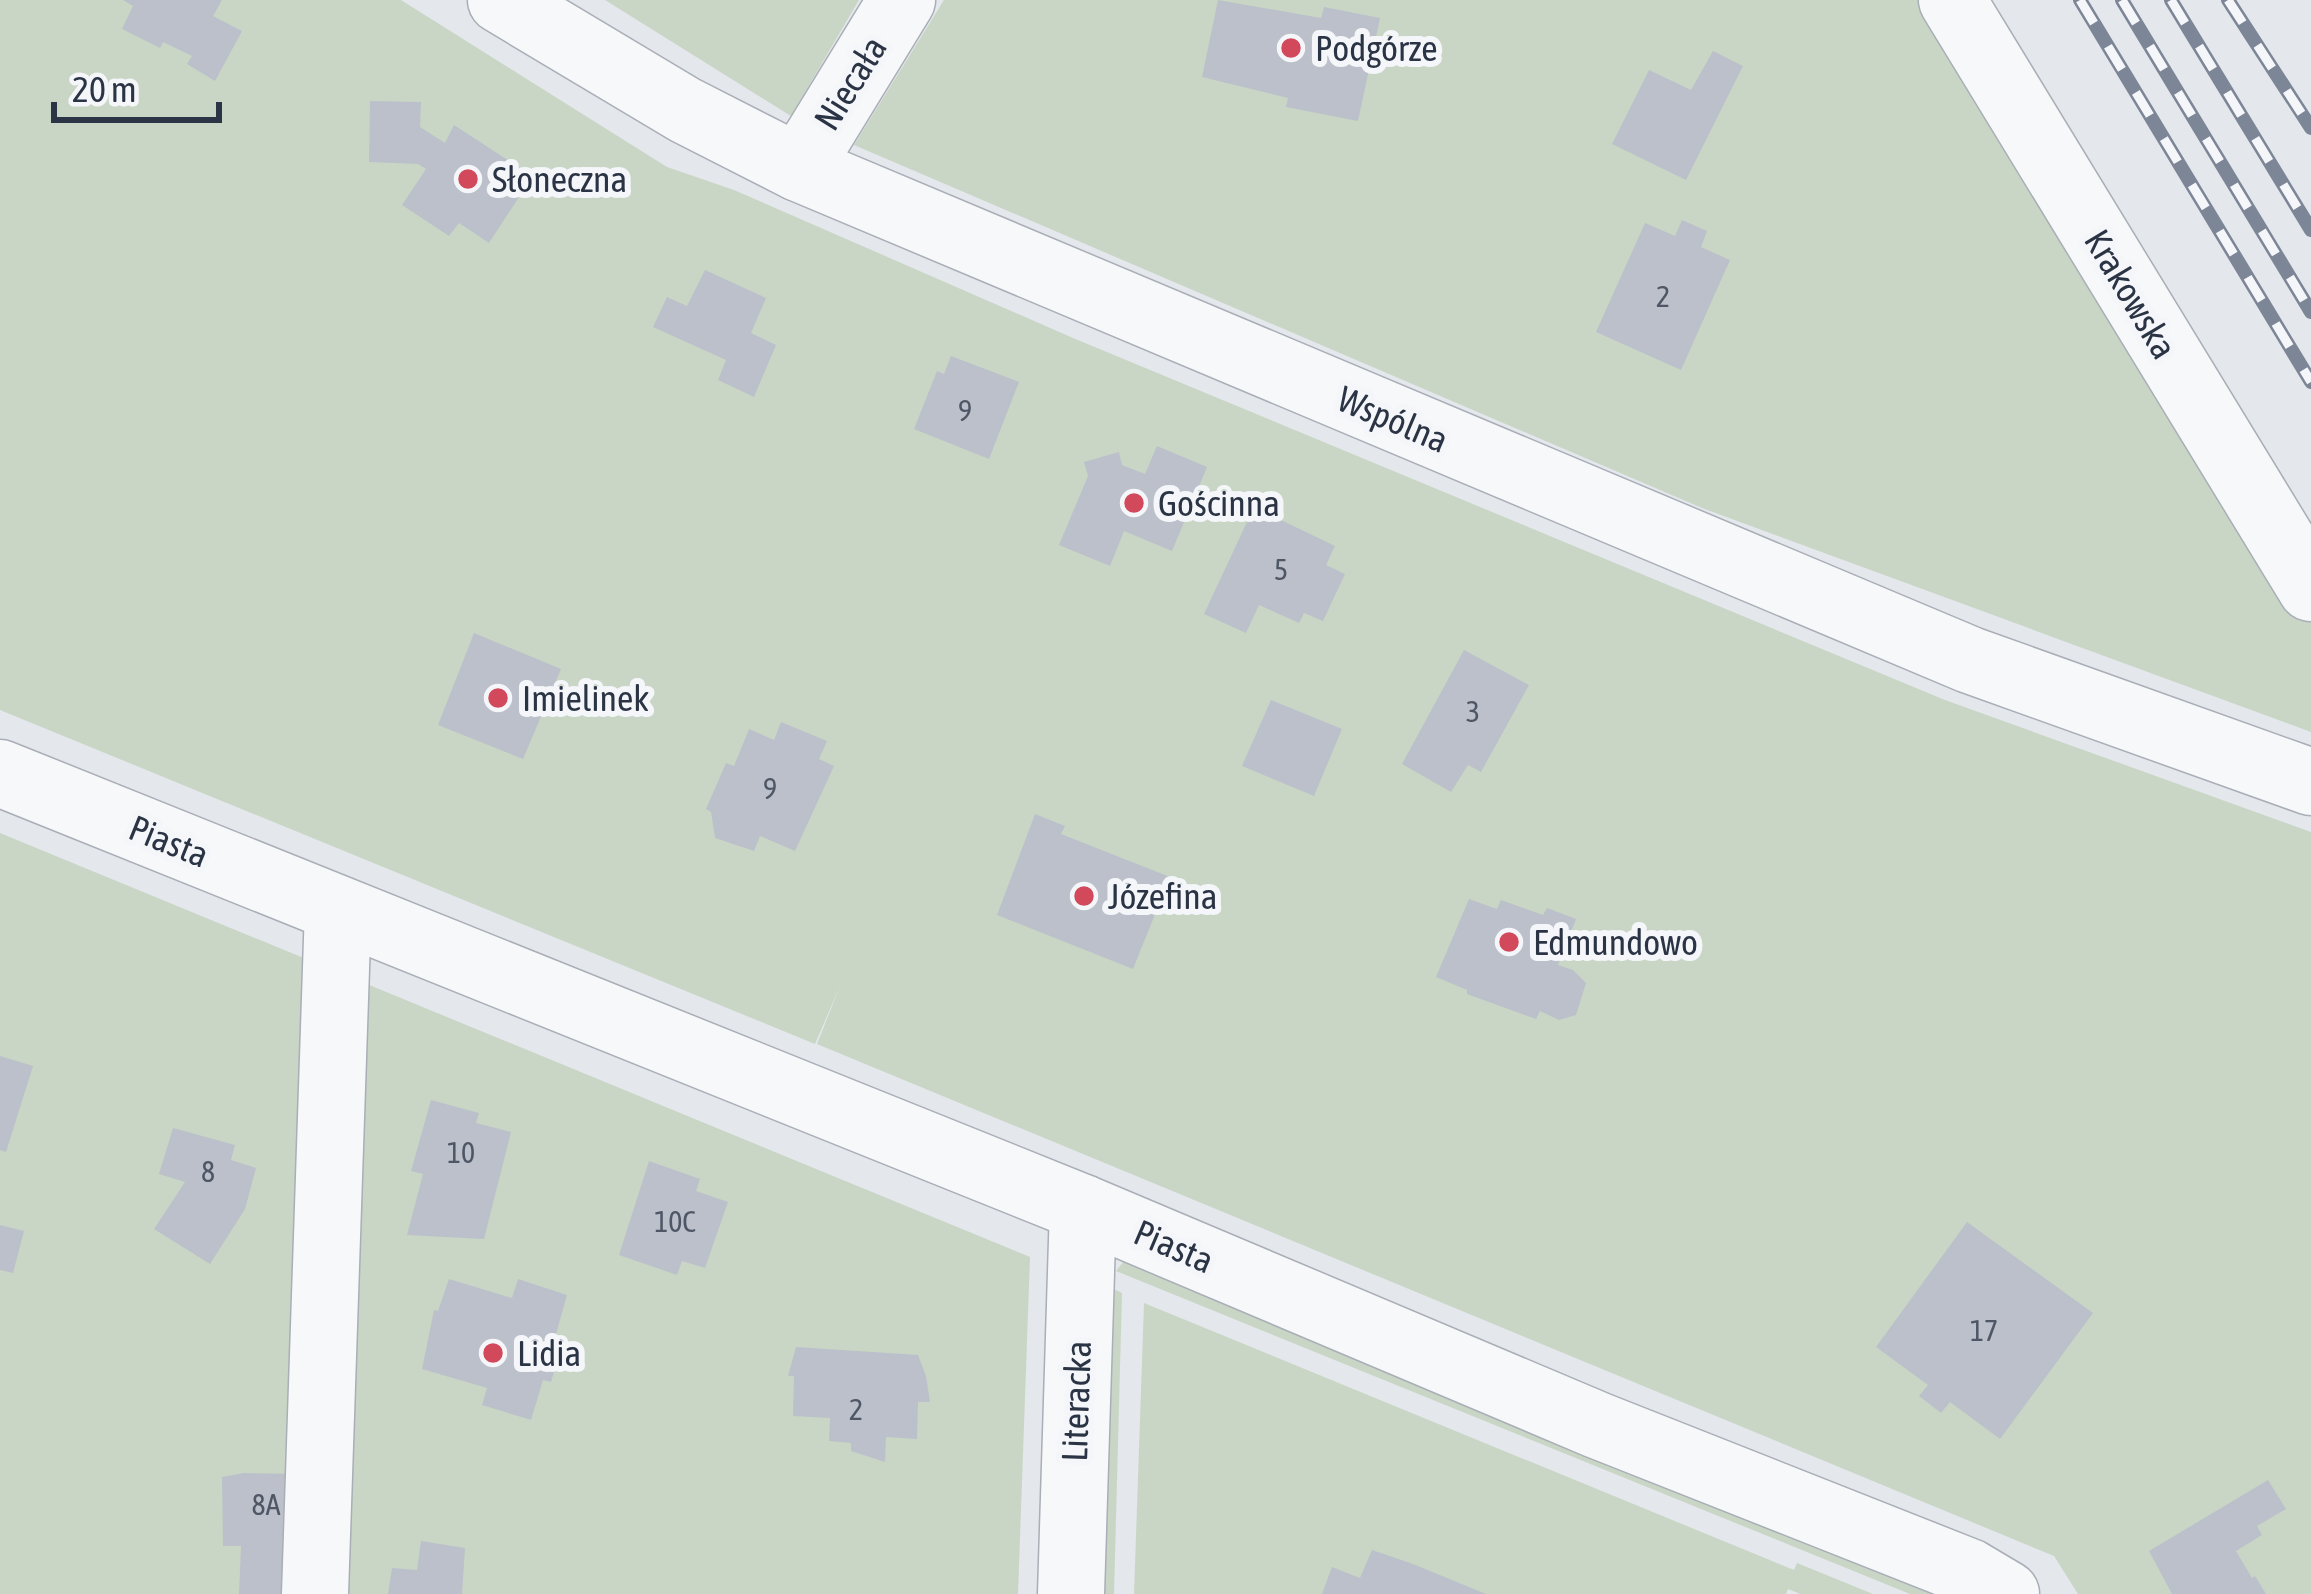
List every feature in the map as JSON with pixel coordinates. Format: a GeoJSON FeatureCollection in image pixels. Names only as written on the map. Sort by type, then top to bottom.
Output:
{"type":"FeatureCollection","features":[{"type":"Feature","properties":{"kind":"street","name":"Wspólna"},"geometry":{"type":"LineString","coordinates":[[500,0],[685,110],[799,168],[1948,651],[2311,782]]}},
{"type":"Feature","properties":{"kind":"street","name":"Niecała"},"geometry":{"type":"LineString","coordinates":[[799,168],[902,0]]}},
{"type":"Feature","properties":{"kind":"street","name":"Krakowska"},"geometry":{"type":"LineString","coordinates":[[1952,0],[2311,588]]}},
{"type":"Feature","properties":{"kind":"street","name":"Piasta"},"geometry":{"type":"LineString","coordinates":[[0,773],[1083,1208],[1597,1424],[1969,1572],[2006,1594]]}},
{"type":"Feature","properties":{"kind":"street"},"geometry":{"type":"LineString","coordinates":[[315,1594],[338,909]]}},
{"type":"Feature","properties":{"kind":"street","name":"Literacka"},"geometry":{"type":"LineString","coordinates":[[1071,1594],[1083,1208]]}},
{"type":"Feature","properties":{"kind":"green space"},"geometry":{"type":"Polygon","coordinates":[[[0,0],[401,0],[667,167],[734,190],[1073,338],[1945,700],[2311,832],[2311,1594],[2078,1594],[2054,1556],[817,1044],[840,986],[815,1044],[0,710],[0,0]]]}},
{"type":"Feature","properties":{"kind":"green space"},"geometry":{"type":"Polygon","coordinates":[[[605,0],[859,0],[791,116],[605,0]]]}},
{"type":"Feature","properties":{"kind":"green space"},"geometry":{"type":"Polygon","coordinates":[[[944,0],[1930,0],[2311,623],[2311,732],[1702,508],[854,145],[944,0]]]}},
{"type":"Feature","properties":{"kind":"green space"},"geometry":{"type":"Polygon","coordinates":[[[0,833],[1030,1257],[1018,1594],[0,1594],[0,833]]]}},
{"type":"Feature","properties":{"kind":"green space"},"geometry":{"type":"Polygon","coordinates":[[[1124,1261],[1938,1594],[1910,1594],[1116,1271],[1124,1261]]]}},
{"type":"Feature","properties":{"kind":"green space"},"geometry":{"type":"Polygon","coordinates":[[[1110,1287],[1122,1293],[1114,1594],[1100,1594],[1110,1287]]]}},
{"type":"Feature","properties":{"kind":"green space"},"geometry":{"type":"Polygon","coordinates":[[[1144,1303],[1794,1570],[1797,1563],[1873,1594],[1800,1594],[1788,1589],[1786,1594],[1134,1594],[1144,1303]]]}},
{"type":"Feature","properties":{"kind":"building"},"geometry":{"type":"Polygon","coordinates":[[[123,0],[222,0],[213,16],[242,31],[215,81],[187,64],[192,56],[163,42],[160,48],[122,29],[133,6],[123,0]]]}},
{"type":"Feature","properties":{"kind":"building","name":"Podgórze"},"geometry":{"type":"Polygon","coordinates":[[[1218,0],[1321,18],[1324,7],[1380,18],[1358,121],[1286,107],[1288,98],[1202,77],[1218,0]]]}},
{"type":"Feature","properties":{"kind":"building"},"geometry":{"type":"Polygon","coordinates":[[[1713,51],[1743,66],[1686,180],[1612,144],[1649,70],[1691,90],[1713,51]]]}},
{"type":"Feature","properties":{"kind":"building","name":"Słoneczna"},"geometry":{"type":"Polygon","coordinates":[[[370,101],[421,102],[420,127],[445,143],[454,125],[523,170],[511,188],[521,194],[489,243],[459,223],[449,236],[402,205],[426,169],[418,164],[369,162],[370,101]]]}},
{"type":"Feature","properties":{"kind":"building"},"geometry":{"type":"Polygon","coordinates":[[[1682,220],[1707,231],[1701,247],[1730,260],[1681,370],[1596,332],[1645,223],[1675,236],[1682,220]]]}},
{"type":"Feature","properties":{"kind":"building"},"geometry":{"type":"Polygon","coordinates":[[[705,270],[766,298],[751,333],[776,345],[754,397],[718,380],[726,360],[653,327],[667,297],[687,306],[705,270]]]}},
{"type":"Feature","properties":{"kind":"building"},"geometry":{"type":"Polygon","coordinates":[[[951,356],[1019,382],[989,459],[914,429],[937,371],[944,374],[951,356]]]}},
{"type":"Feature","properties":{"kind":"building","name":"Gościnna"},"geometry":{"type":"Polygon","coordinates":[[[1157,446],[1207,467],[1172,551],[1124,531],[1110,566],[1059,545],[1088,476],[1084,462],[1119,452],[1122,465],[1145,474],[1157,446]]]}},
{"type":"Feature","properties":{"kind":"building"},"geometry":{"type":"Polygon","coordinates":[[[1254,507],[1335,546],[1326,565],[1345,574],[1323,621],[1304,613],[1299,623],[1259,605],[1246,633],[1204,614],[1254,507]]]}},
{"type":"Feature","properties":{"kind":"building","name":"Imielinek"},"geometry":{"type":"Polygon","coordinates":[[[474,633],[561,669],[523,759],[438,725],[474,633]]]}},
{"type":"Feature","properties":{"kind":"building"},"geometry":{"type":"Polygon","coordinates":[[[1464,650],[1529,685],[1481,772],[1468,765],[1451,792],[1402,764],[1464,650]]]}},
{"type":"Feature","properties":{"kind":"building"},"geometry":{"type":"Polygon","coordinates":[[[1271,700],[1342,729],[1314,796],[1242,766],[1271,700]]]}},
{"type":"Feature","properties":{"kind":"building"},"geometry":{"type":"Polygon","coordinates":[[[781,722],[827,741],[819,759],[834,766],[795,851],[760,836],[754,851],[715,838],[711,812],[706,809],[726,763],[734,766],[749,729],[774,740],[781,722]]]}},
{"type":"Feature","properties":{"kind":"building","name":"Józefina"},"geometry":{"type":"Polygon","coordinates":[[[1035,814],[1065,826],[1061,834],[1170,877],[1133,969],[997,915],[1035,814]]]}},
{"type":"Feature","properties":{"kind":"building","name":"Edmundowo"},"geometry":{"type":"Polygon","coordinates":[[[1469,899],[1497,909],[1501,900],[1543,915],[1547,908],[1576,919],[1558,965],[1573,970],[1586,983],[1576,1015],[1559,1020],[1540,1011],[1536,1019],[1467,994],[1436,977],[1469,899]]]}},
{"type":"Feature","properties":{"kind":"building"},"geometry":{"type":"Polygon","coordinates":[[[0,1056],[33,1066],[6,1152],[0,1150],[0,1056]]]}},
{"type":"Feature","properties":{"kind":"building"},"geometry":{"type":"Polygon","coordinates":[[[431,1100],[479,1113],[476,1123],[511,1132],[484,1239],[407,1235],[423,1174],[411,1171],[431,1100]]]}},
{"type":"Feature","properties":{"kind":"building"},"geometry":{"type":"Polygon","coordinates":[[[173,1128],[235,1145],[231,1160],[256,1168],[245,1209],[210,1264],[154,1229],[185,1182],[159,1174],[173,1128]]]}},
{"type":"Feature","properties":{"kind":"building"},"geometry":{"type":"Polygon","coordinates":[[[649,1161],[700,1179],[696,1191],[728,1202],[705,1268],[682,1261],[677,1275],[619,1255],[649,1161]]]}},
{"type":"Feature","properties":{"kind":"building"},"geometry":{"type":"Polygon","coordinates":[[[1967,1222],[2093,1313],[2000,1439],[1950,1402],[1941,1413],[1919,1396],[1928,1385],[1876,1347],[1967,1222]]]}},
{"type":"Feature","properties":{"kind":"building"},"geometry":{"type":"Polygon","coordinates":[[[0,1225],[24,1231],[13,1273],[0,1270],[0,1225]]]}},
{"type":"Feature","properties":{"kind":"building","name":"Lidia"},"geometry":{"type":"Polygon","coordinates":[[[449,1279],[512,1298],[518,1279],[567,1295],[556,1334],[564,1337],[551,1382],[543,1380],[531,1420],[482,1405],[487,1388],[422,1369],[434,1310],[438,1311],[449,1279]]]}},
{"type":"Feature","properties":{"kind":"building"},"geometry":{"type":"Polygon","coordinates":[[[796,1347],[918,1355],[930,1402],[918,1402],[917,1439],[886,1437],[885,1462],[851,1451],[851,1443],[829,1441],[830,1418],[793,1416],[794,1376],[788,1376],[796,1347]]]}},
{"type":"Feature","properties":{"kind":"building"},"geometry":{"type":"Polygon","coordinates":[[[300,1474],[296,1594],[239,1594],[241,1546],[223,1546],[222,1477],[300,1474]]]}},
{"type":"Feature","properties":{"kind":"building"},"geometry":{"type":"Polygon","coordinates":[[[2268,1480],[2286,1509],[2257,1526],[2262,1535],[2236,1551],[2266,1594],[2172,1594],[2149,1551],[2268,1480]]]}},
{"type":"Feature","properties":{"kind":"building"},"geometry":{"type":"Polygon","coordinates":[[[421,1541],[465,1548],[462,1594],[388,1594],[392,1568],[417,1570],[421,1541]]]}},
{"type":"Feature","properties":{"kind":"building"},"geometry":{"type":"Polygon","coordinates":[[[1372,1550],[1486,1594],[1322,1594],[1332,1567],[1360,1578],[1372,1550]]]}},
{"type":"Feature","properties":{"kind":"railway"},"geometry":{"type":"LineString","coordinates":[[2080,0],[2311,382]]}},
{"type":"Feature","properties":{"kind":"railway"},"geometry":{"type":"LineString","coordinates":[[2122,0],[2311,312]]}},
{"type":"Feature","properties":{"kind":"railway"},"geometry":{"type":"LineString","coordinates":[[2171,0],[2311,230]]}},
{"type":"Feature","properties":{"kind":"railway"},"geometry":{"type":"LineString","coordinates":[[2228,0],[2311,128]]}},
{"type":"Feature","properties":{"kind":"place","name":"Podgórze"},"geometry":{"type":"Point","coordinates":[1291,48]}},
{"type":"Feature","properties":{"kind":"place","name":"Słoneczna"},"geometry":{"type":"Point","coordinates":[468,179]}},
{"type":"Feature","properties":{"kind":"place","name":"Gościnna"},"geometry":{"type":"Point","coordinates":[1134,503]}},
{"type":"Feature","properties":{"kind":"place","name":"Imielinek"},"geometry":{"type":"Point","coordinates":[498,698]}},
{"type":"Feature","properties":{"kind":"place","name":"Józefina"},"geometry":{"type":"Point","coordinates":[1084,896]}},
{"type":"Feature","properties":{"kind":"place","name":"Edmundowo"},"geometry":{"type":"Point","coordinates":[1509,942]}},
{"type":"Feature","properties":{"kind":"place","name":"Lidia"},"geometry":{"type":"Point","coordinates":[493,1353]}}]}
